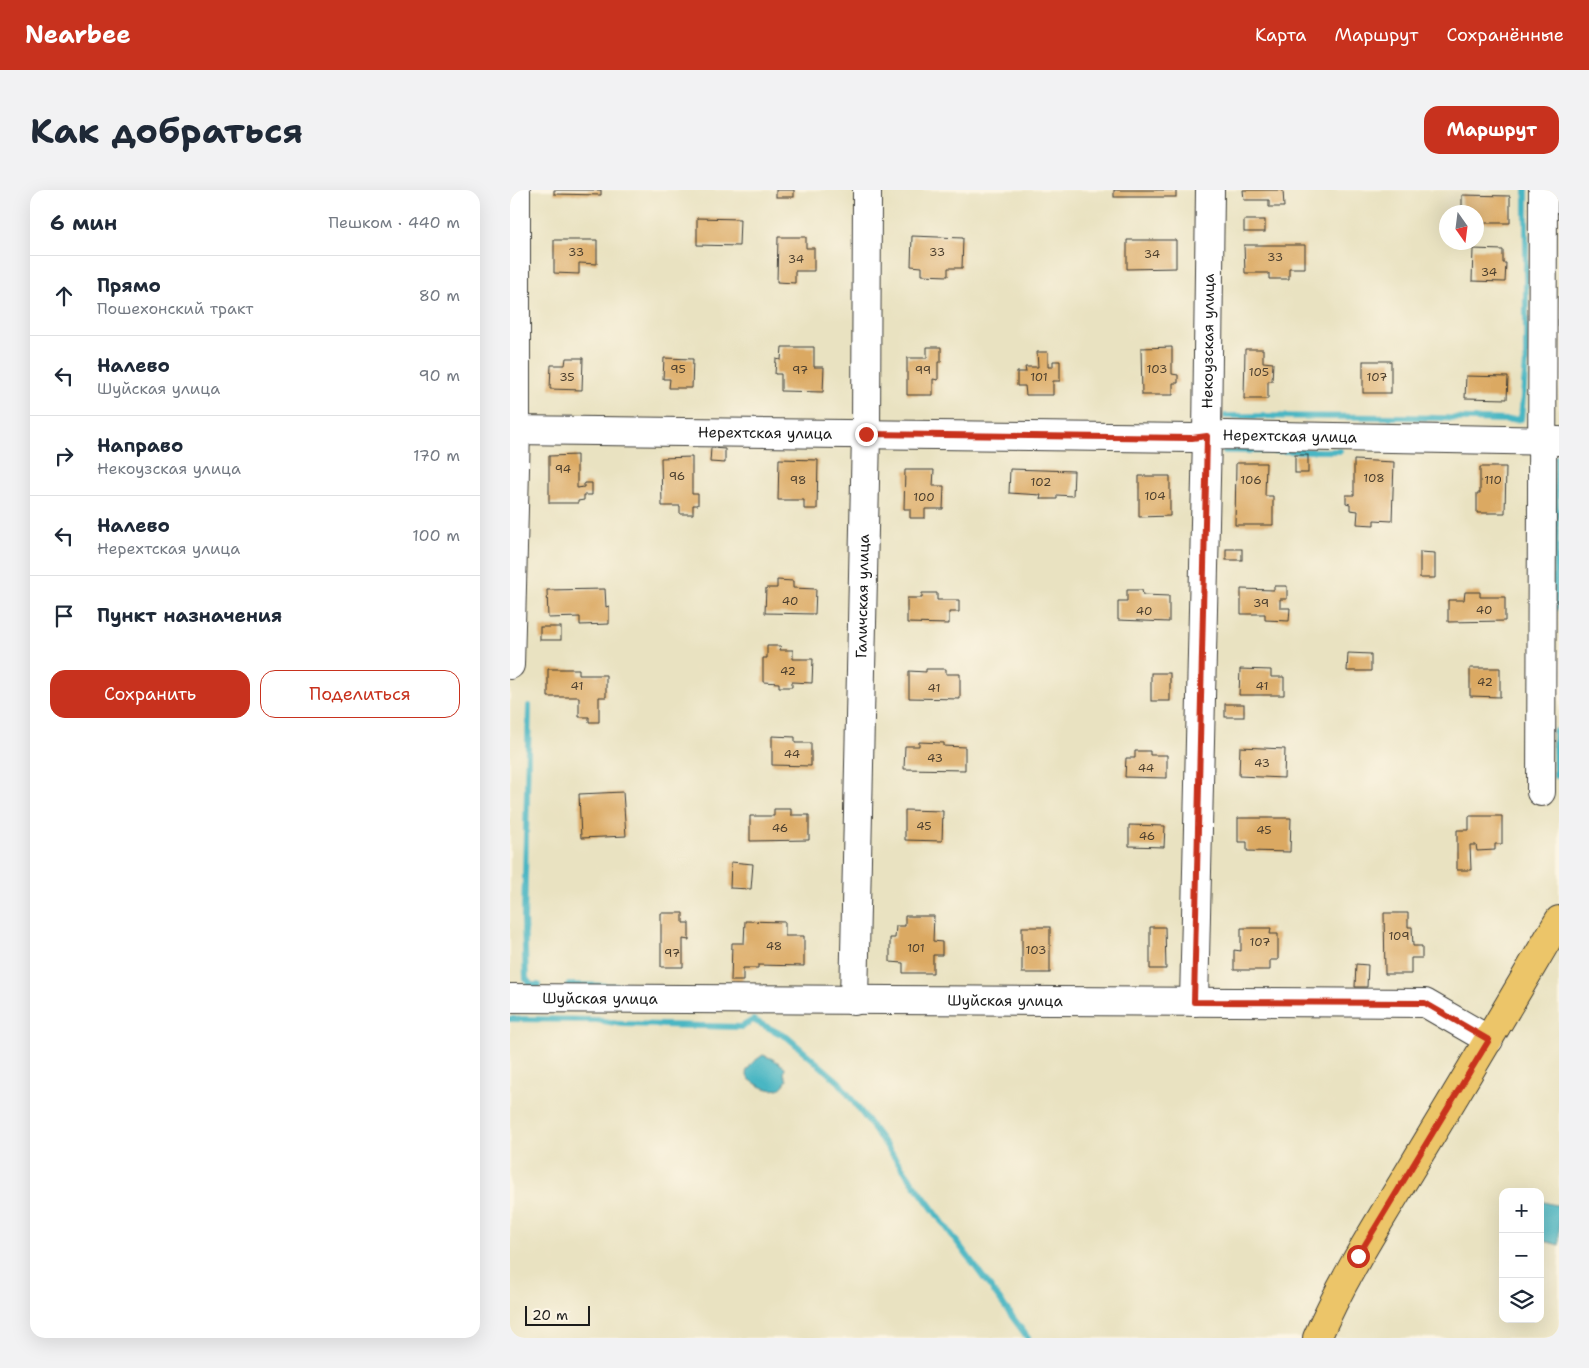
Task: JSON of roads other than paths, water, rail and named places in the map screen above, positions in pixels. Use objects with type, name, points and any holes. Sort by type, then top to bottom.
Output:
[{"type":"main road","points":[[1317,1338],[1358,1256],[1559,921]]},
{"type":"street","points":[[510,666],[516,190]]},
{"type":"street","name":"Галичская улица","points":[[854,1001],[866,434],[867,190]]},
{"type":"street","name":"Некоузская улица","points":[[1194,1002],[1207,436],[1210,190]]},
{"type":"street","points":[[1541,792],[1550,441],[1543,190]]},
{"type":"street","name":"Нерехтская улица","points":[[513,430],[1192,438],[1246,436],[1550,441]]},
{"type":"street","name":"Шуйская улица","points":[[510,998],[1425,1003],[1489,1040]]},
{"type":"water","points":[[763,1055],[785,1067],[784,1074],[787,1080],[783,1085],[774,1090],[758,1085],[748,1078],[746,1072],[753,1062]]},
{"type":"water","points":[[1544,1202],[1559,1206],[1559,1245],[1544,1241]]},
{"type":"waterway","points":[[1226,416],[1521,419],[1526,363],[1526,190]]},
{"type":"waterway","points":[[1225,451],[1340,451]]},
{"type":"waterway","points":[[1555,608],[1556,458],[1559,456]]},
{"type":"waterway","points":[[529,706],[524,920],[526,979],[531,985],[538,985]]},
{"type":"waterway","points":[[1555,731],[1556,776]]},
{"type":"waterway","points":[[568,985],[616,986]]},
{"type":"waterway","points":[[510,1019],[597,1020],[622,1024],[741,1027],[753,1020],[787,1037],[839,1082],[1028,1338]]}]
